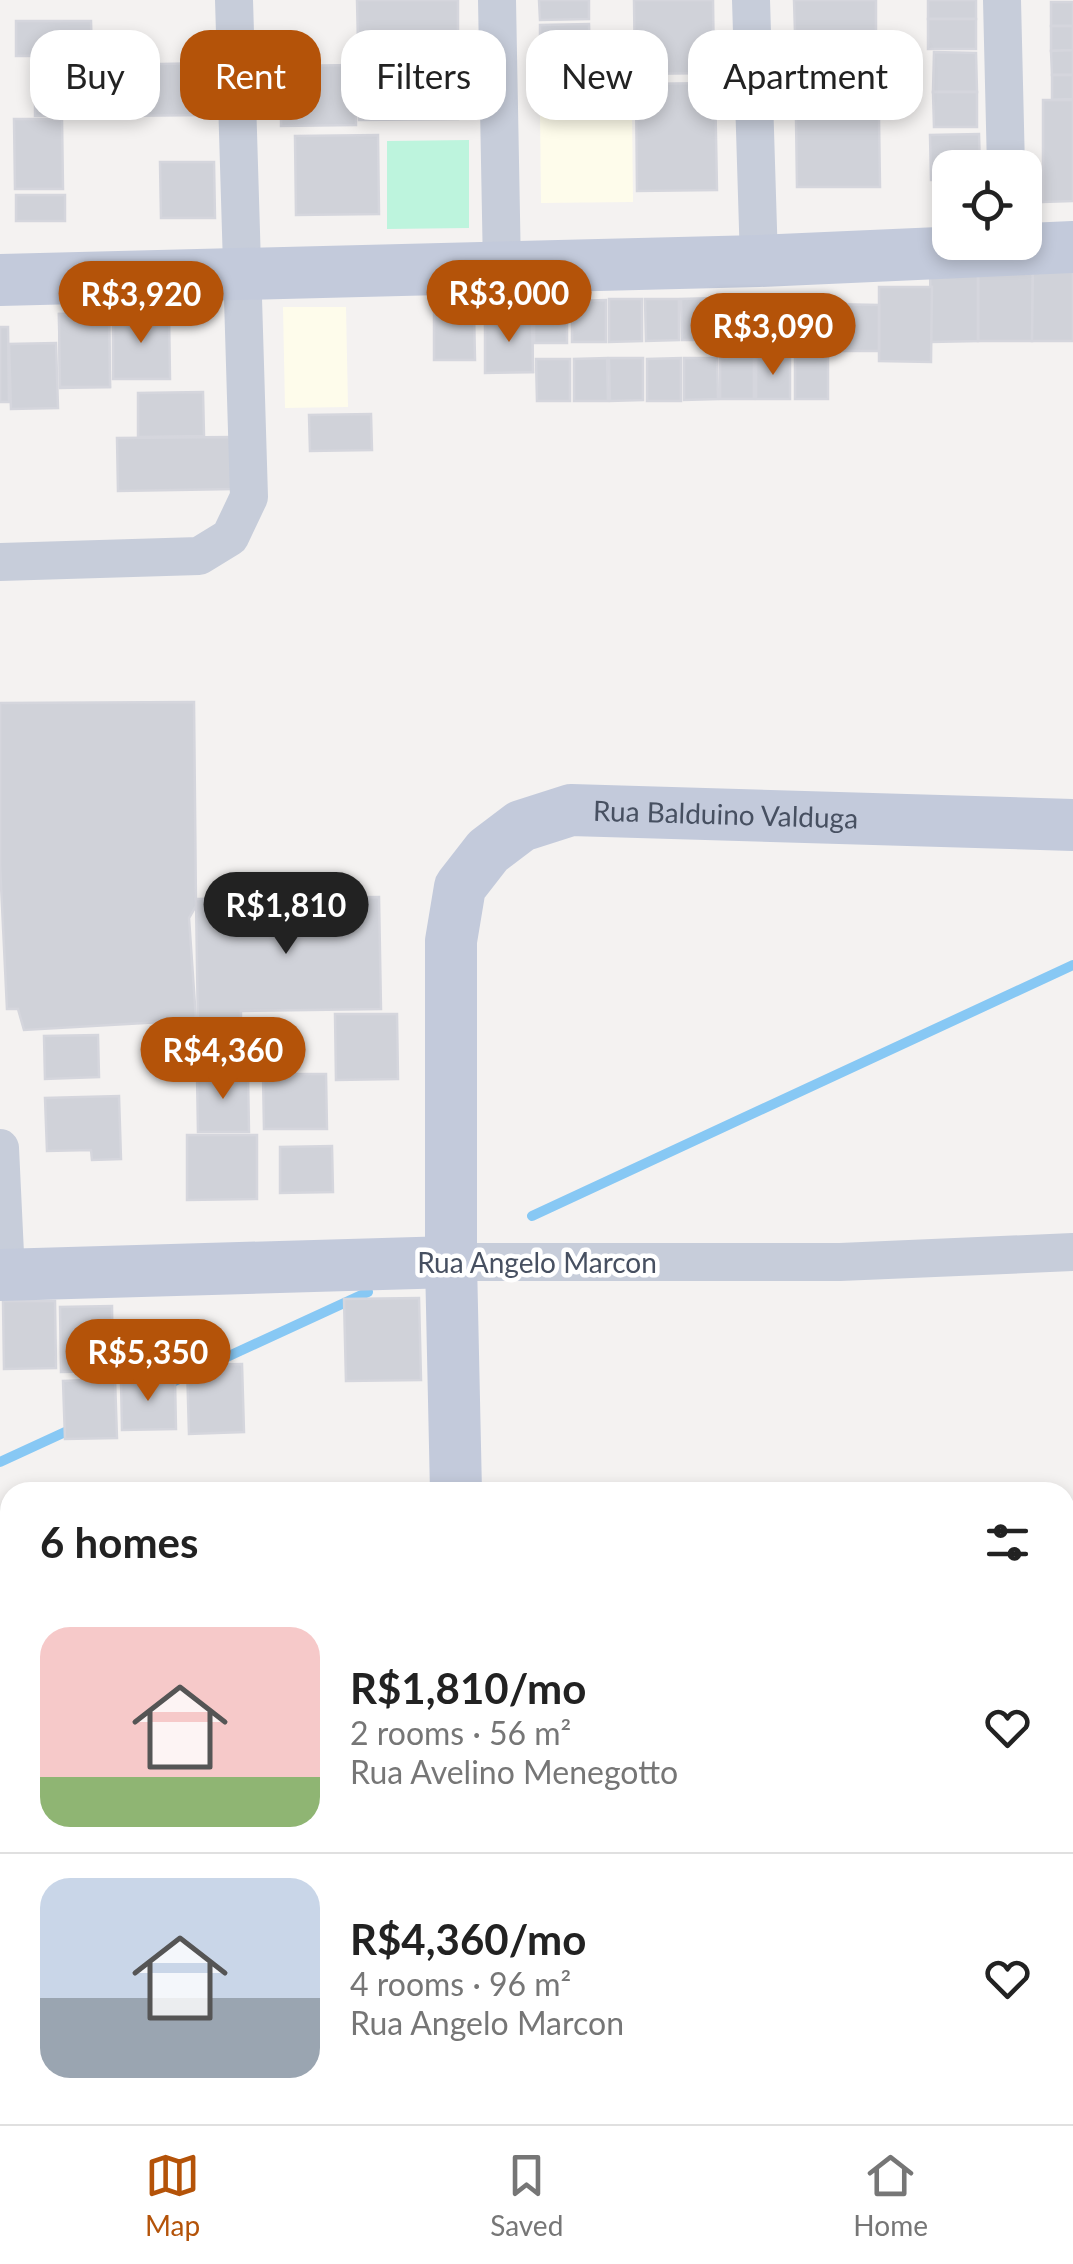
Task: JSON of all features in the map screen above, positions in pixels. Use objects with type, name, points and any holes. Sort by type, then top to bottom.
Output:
[{"type":"street","points":[[0,562],[199,556],[230,537],[249,497],[234,0]]},
{"type":"street","points":[[497,0],[502,269]]},
{"type":"street","points":[[751,0],[759,261]]},
{"type":"street","points":[[1002,0],[1006,150]]},
{"type":"street","points":[[1042,247],[1073,247]]},
{"type":"street","points":[[0,280],[759,261],[932,251]]},
{"type":"street","name":"Rua Balduino Valduga","points":[[456,1482],[451,941],[460,887],[488,851],[521,826],[571,810],[1073,825]]},
{"type":"street","points":[[0,1148],[3,1275]]},
{"type":"street","name":"Rua Angelo Marcon","points":[[3,1275],[451,1262],[840,1262],[1073,1252]]},
{"type":"shaded area","points":[[540,120],[632,120],[633,202],[541,203]]},
{"type":"shaded area","points":[[283,307],[346,307],[348,407],[285,408]]},
{"type":"green space","points":[[469,140],[469,228],[387,229],[387,141]]},
{"type":"building","points":[[357,0],[458,0],[458,30],[358,30]]},
{"type":"building","points":[[539,0],[589,0],[589,19],[540,20]]},
{"type":"building","points":[[634,0],[713,0],[713,30],[688,30],[688,73],[668,74],[668,30],[634,30]]},
{"type":"building","points":[[794,0],[876,0],[876,30],[795,30]]},
{"type":"building","points":[[928,0],[976,0],[976,19],[928,19]]},
{"type":"building","points":[[1051,2],[1073,2],[1073,26],[1051,26]]},
{"type":"building","points":[[928,19],[976,19],[976,49],[928,49]]},
{"type":"building","points":[[16,21],[91,21],[91,30],[30,30],[30,56],[16,56]]},
{"type":"building","points":[[589,24],[589,30],[540,30],[540,25]]},
{"type":"building","points":[[1051,26],[1073,26],[1073,50],[1051,51]]},
{"type":"building","points":[[1073,50],[1073,75],[1052,75],[1051,51]]},
{"type":"building","points":[[934,52],[976,53],[977,92],[933,92]]},
{"type":"building","points":[[160,64],[180,64],[180,115],[160,116]]},
{"type":"building","points":[[321,65],[341,65],[341,120],[356,120],[356,125],[281,126],[281,120],[321,120]]},
{"type":"building","points":[[1052,75],[1073,75],[1073,99],[1052,100]]},
{"type":"building","points":[[688,83],[688,120],[716,120],[717,190],[637,191],[636,120],[668,120],[668,84]]},
{"type":"building","points":[[933,92],[977,92],[977,127],[934,127]]},
{"type":"building","points":[[1043,100],[1073,100],[1073,201],[1043,202]]},
{"type":"building","points":[[14,119],[62,120],[63,189],[15,189]]},
{"type":"building","points":[[796,120],[879,120],[880,187],[797,187]]},
{"type":"building","points":[[979,134],[979,150],[932,150],[931,180],[930,135]]},
{"type":"building","points":[[378,135],[379,214],[296,215],[295,136]]},
{"type":"building","points":[[160,162],[214,162],[215,218],[161,218]]},
{"type":"building","points":[[16,195],[65,195],[65,221],[16,221]]},
{"type":"building","points":[[1033,262],[1032,341],[978,341],[978,263]]},
{"type":"building","points":[[1033,262],[1073,263],[1073,341],[1032,341]]},
{"type":"building","points":[[930,263],[978,263],[978,341],[931,342]]},
{"type":"building","points":[[879,287],[932,287],[931,362],[879,361]]},
{"type":"building","points":[[827,297],[827,339],[794,339],[793,298]]},
{"type":"building","points":[[715,298],[716,340],[682,340],[681,299]]},
{"type":"building","points":[[718,298],[752,298],[752,340],[719,340]]},
{"type":"building","points":[[754,298],[788,298],[788,339],[755,340]]},
{"type":"building","points":[[609,299],[642,299],[642,341],[609,342]]},
{"type":"building","points":[[645,299],[679,299],[679,340],[646,341]]},
{"type":"building","points":[[606,300],[606,342],[572,342],[572,301]]},
{"type":"building","points":[[567,301],[567,343],[534,343],[534,302]]},
{"type":"building","points":[[827,304],[879,305],[879,351],[827,351]]},
{"type":"building","points":[[113,312],[169,312],[170,379],[113,379]]},
{"type":"building","points":[[434,312],[474,312],[475,360],[434,360]]},
{"type":"building","points":[[59,314],[109,314],[110,387],[60,388]]},
{"type":"building","points":[[59,314],[109,314],[110,387],[60,387]]},
{"type":"building","points":[[485,317],[532,318],[533,372],[486,372]]},
{"type":"building","points":[[485,318],[532,318],[533,372],[485,373]]},
{"type":"building","points":[[0,327],[8,327],[9,402],[0,402]]},
{"type":"building","points":[[56,343],[58,408],[11,409],[9,344]]},
{"type":"building","points":[[754,357],[754,399],[720,399],[720,358]]},
{"type":"building","points":[[756,357],[790,357],[790,399],[756,399]]},
{"type":"building","points":[[795,357],[828,357],[828,399],[795,399]]},
{"type":"building","points":[[607,358],[608,401],[574,401],[574,359]]},
{"type":"building","points":[[609,358],[643,358],[643,400],[610,401]]},
{"type":"building","points":[[681,358],[681,401],[647,401],[647,359]]},
{"type":"building","points":[[684,358],[717,358],[718,399],[684,400]]},
{"type":"building","points":[[536,359],[570,359],[570,401],[537,401]]},
{"type":"building","points":[[203,392],[204,436],[138,437],[138,393]]},
{"type":"building","points":[[371,414],[372,450],[310,451],[309,415]]},
{"type":"building","points":[[233,437],[234,489],[118,491],[117,438]]},
{"type":"building","points":[[194,702],[196,906],[189,918],[196,1020],[24,1030],[18,1009],[7,1009],[0,864],[0,703]]},
{"type":"building","points":[[379,897],[381,1009],[241,1011],[241,1029],[198,1030],[196,899]]},
{"type":"building","points":[[335,1014],[397,1014],[398,1079],[336,1080]]},
{"type":"building","points":[[98,1035],[99,1077],[45,1079],[44,1036]]},
{"type":"building","points":[[197,1073],[248,1073],[249,1132],[198,1132]]},
{"type":"building","points":[[263,1074],[326,1074],[327,1129],[264,1129]]},
{"type":"building","points":[[119,1096],[121,1159],[92,1160],[91,1150],[47,1151],[45,1098]]},
{"type":"building","points":[[187,1135],[257,1135],[257,1199],[187,1200]]},
{"type":"building","points":[[332,1146],[333,1192],[280,1193],[280,1147]]},
{"type":"building","points":[[419,1298],[421,1380],[346,1381],[344,1299]]},
{"type":"building","points":[[3,1301],[55,1301],[56,1368],[4,1369]]},
{"type":"building","points":[[112,1306],[113,1371],[61,1372],[60,1307]]},
{"type":"building","points":[[153,1325],[154,1376],[119,1377],[117,1327]]},
{"type":"building","points":[[242,1364],[244,1432],[189,1434],[187,1365]]},
{"type":"building","points":[[115,1379],[117,1438],[65,1439],[63,1381]]},
{"type":"building","points":[[175,1379],[176,1429],[122,1430],[121,1380]]},
{"type":"waterway","points":[[532,1216],[1073,965]]},
{"type":"waterway","points":[[164,1386],[368,1292]]},
{"type":"waterway","points":[[0,1462],[76,1427]]}]
